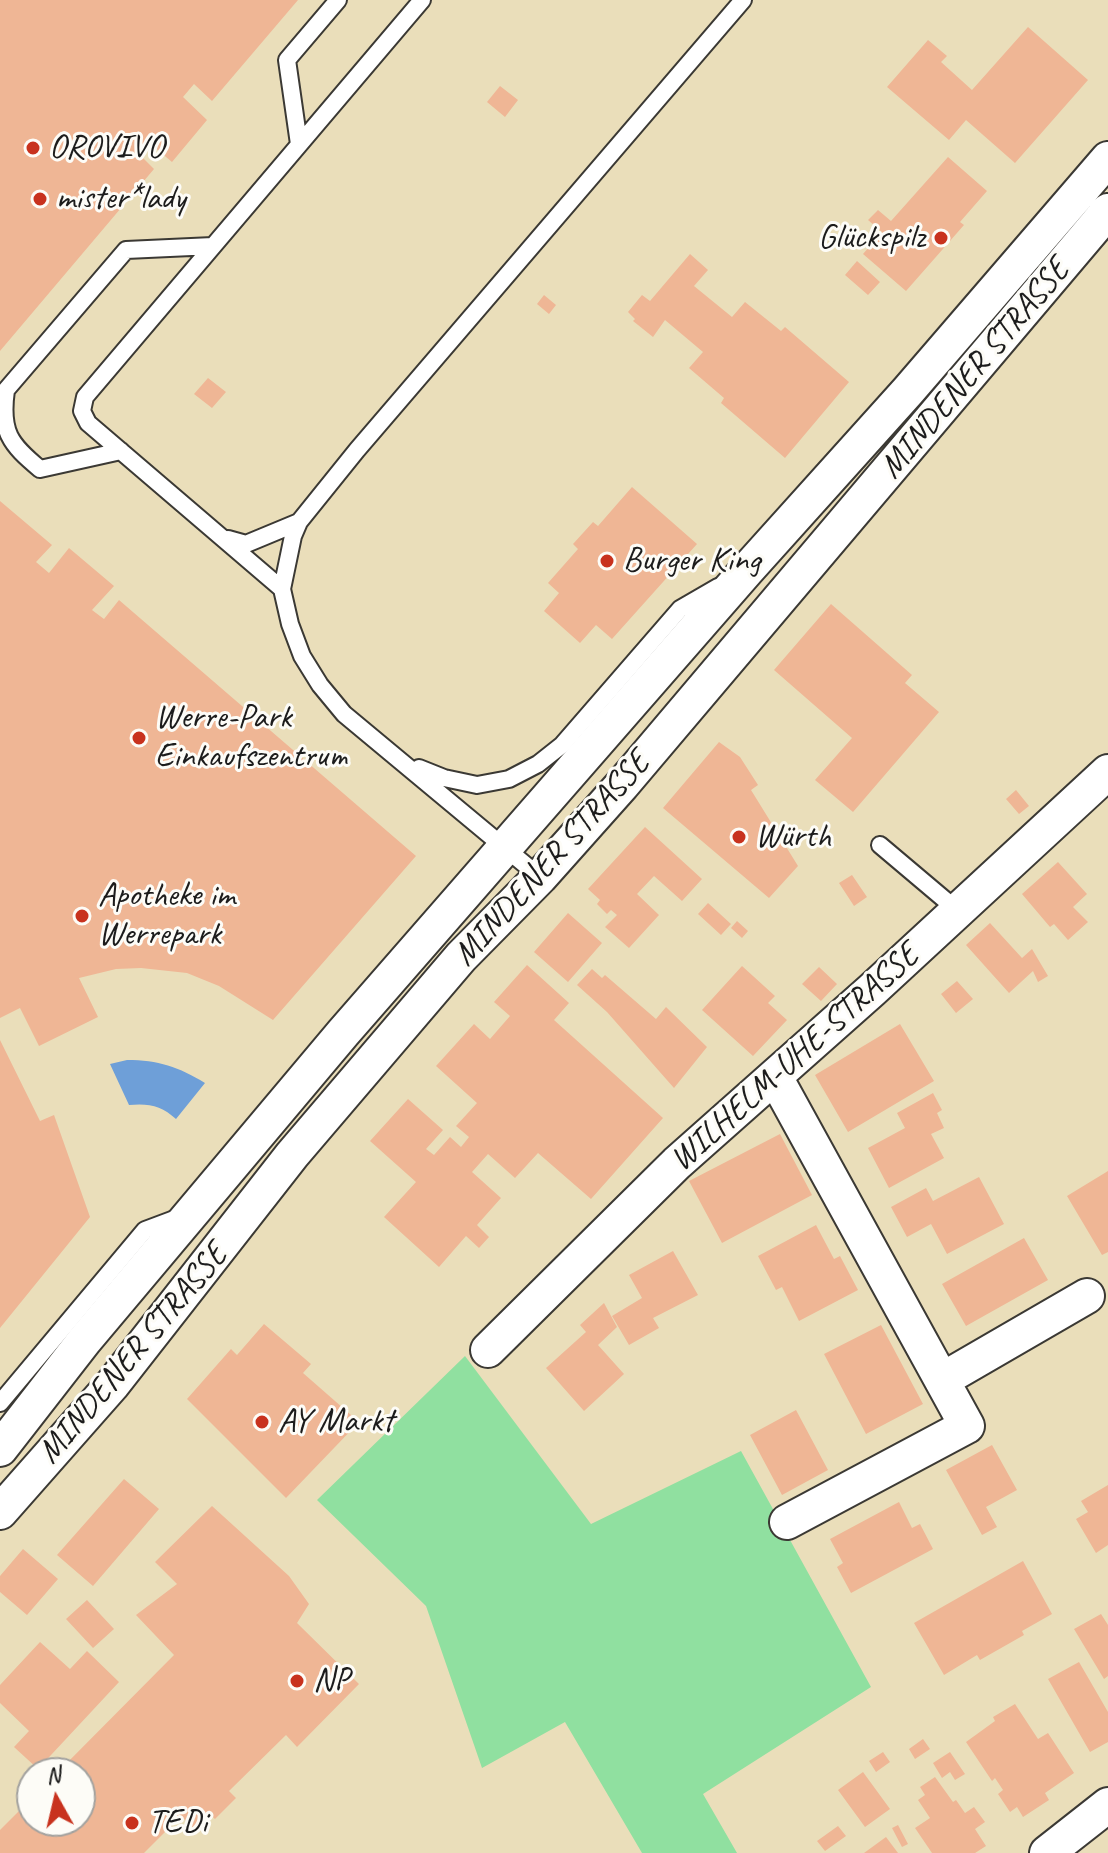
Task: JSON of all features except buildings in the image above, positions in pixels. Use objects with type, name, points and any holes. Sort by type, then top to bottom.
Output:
[{"type":"street","name":"MINDENER STRASSE","points":[[0,1449],[84,1341],[334,1045],[747,570],[899,402],[1108,159]]},
{"type":"street","name":"MINDENER STRASSE","points":[[0,1512],[112,1385],[312,1132],[461,957],[540,877],[622,785],[1108,211]]},
{"type":"street","name":"WILHELM-UHE-STRASSE","points":[[488,1350],[677,1163],[1108,772]]},
{"type":"street","points":[[775,1077],[967,1426],[787,1522]]},
{"type":"street","points":[[942,1380],[1087,1296]]},
{"type":"street","points":[[1047,1853],[1108,1805]]},
{"type":"lane","points":[[299,144],[287,60],[338,0]]},
{"type":"lane","points":[[282,589],[88,423],[82,411],[85,397],[422,0]]},
{"type":"lane","points":[[540,877],[344,714],[320,685],[302,656],[282,589],[293,536],[299,522],[357,450],[743,0]]},
{"type":"lane","points":[[121,451],[40,469],[12,445],[2,429],[0,407],[6,390],[126,250],[213,246]]},
{"type":"lane","points":[[223,538],[246,544],[299,522]]},
{"type":"lane","points":[[400,760],[444,778],[477,785],[509,779],[538,764],[562,745],[680,609],[747,570]]},
{"type":"lane","points":[[880,845],[957,910]]},
{"type":"lane","points":[[0,1403],[145,1230],[194,1212]]},
{"type":"green space","points":[[465,1356],[591,1524],[741,1451],[871,1687],[703,1794],[737,1853],[642,1853],[565,1722],[482,1768],[426,1606],[317,1500]]},
{"type":"water","points":[[127,1060],[168,1066],[205,1083],[176,1119],[155,1106],[129,1105],[110,1064]]},
{"type":"place","name":"OROVIVO","points":[[33,148]]},
{"type":"place","name":"mister*lady","points":[[40,199]]},
{"type":"place","name":"Glückspilz","points":[[941,238]]},
{"type":"place","name":"Burger King","points":[[607,561]]},
{"type":"place","name":"Werre-Park Einkaufszentrum","points":[[139,738]]},
{"type":"place","name":"Würth","points":[[739,837]]},
{"type":"place","name":"Apotheke im Werrepark","points":[[82,916]]},
{"type":"place","name":"AY Markt","points":[[262,1422]]},
{"type":"place","name":"NP","points":[[297,1681]]},
{"type":"place","name":"TEDi","points":[[132,1823]]}]
